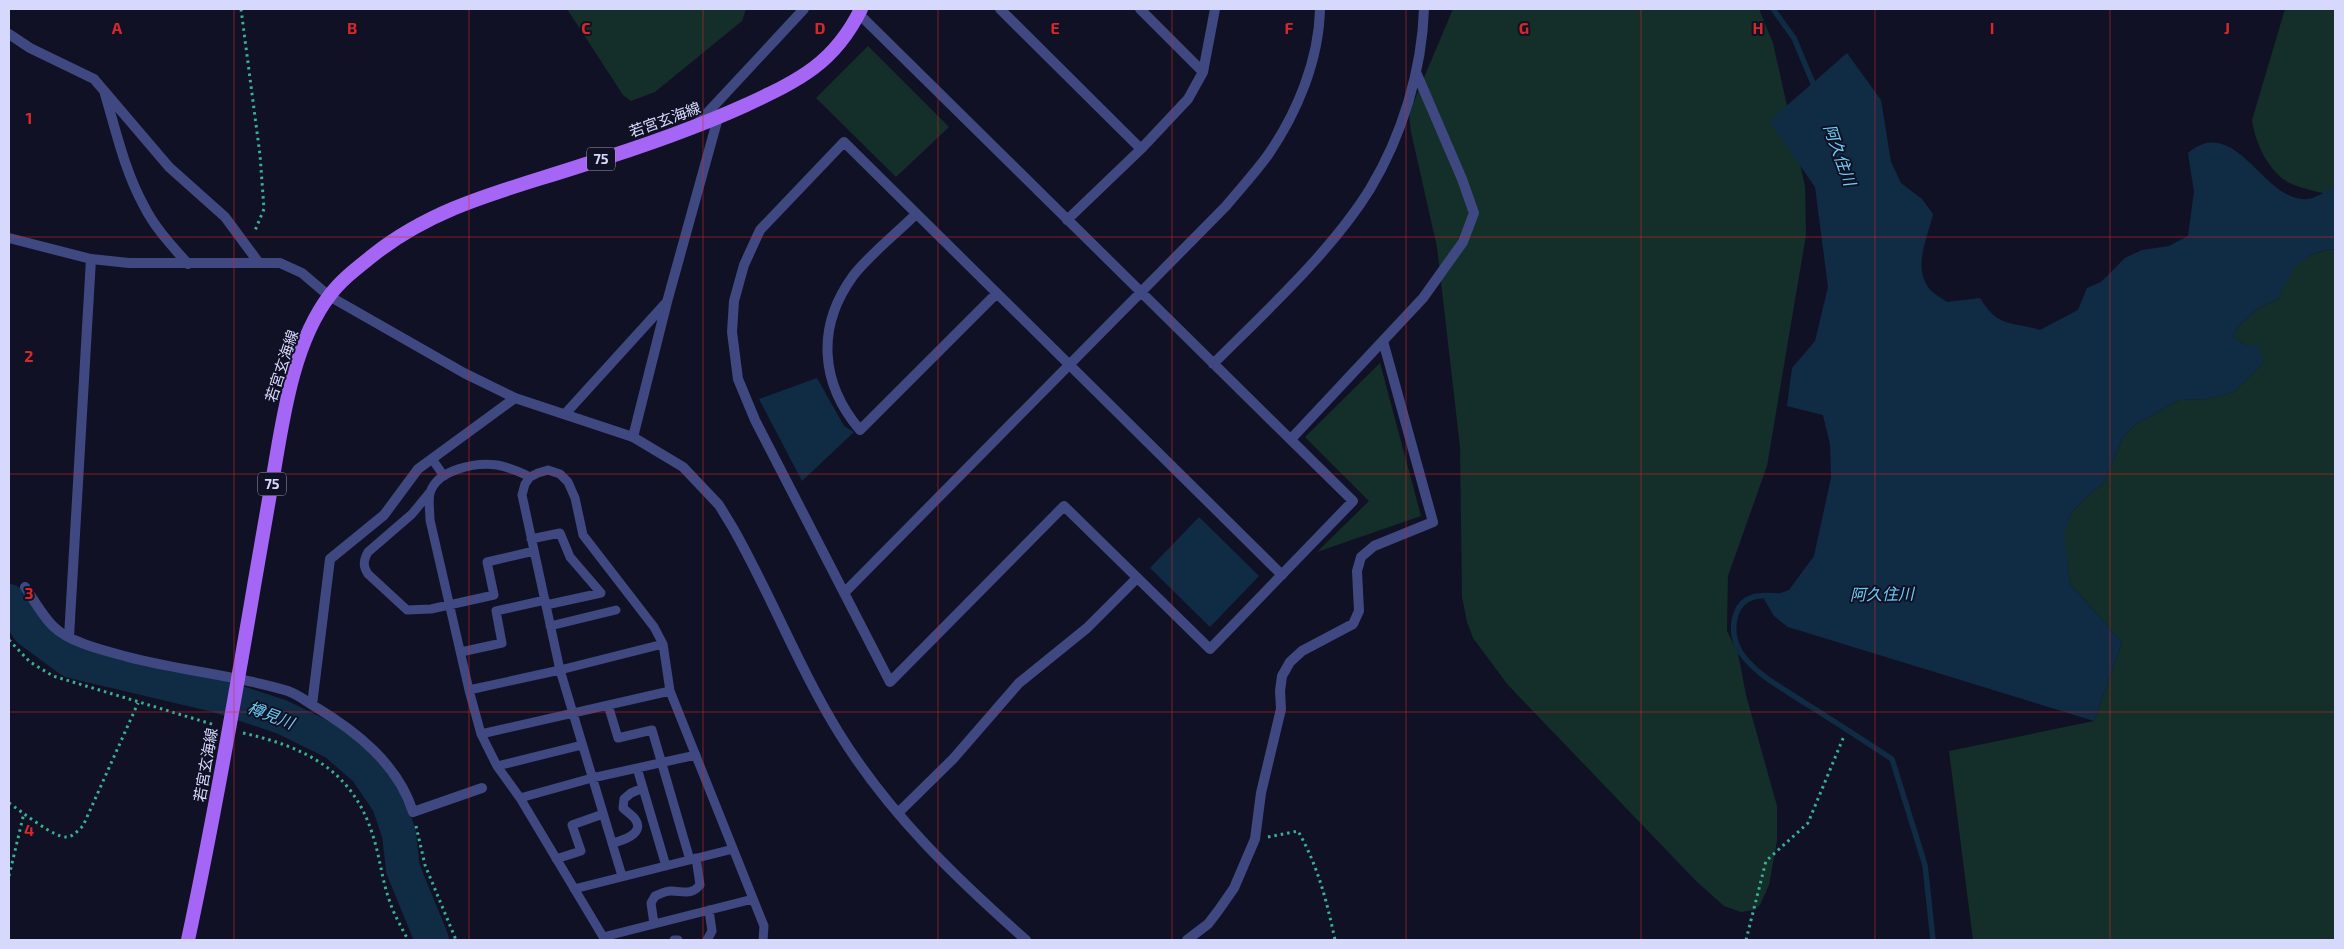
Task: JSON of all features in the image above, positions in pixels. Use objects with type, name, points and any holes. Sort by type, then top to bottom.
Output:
[{"type":"main road","name":"若宮玄海線","points":[[188,940],[230,723],[285,406],[302,347],[329,296],[354,270],[378,251],[413,227],[445,211],[477,198],[585,165],[693,128],[718,118],[805,75],[825,60],[842,42],[860,11]]},
{"type":"street","points":[[693,128],[804,9]]},
{"type":"street","points":[[1000,9],[1141,149]]},
{"type":"street","points":[[1140,9],[1204,72]]},
{"type":"street","points":[[1067,220],[1141,149],[1188,99],[1204,72],[1215,9]]},
{"type":"street","points":[[844,593],[1226,206],[1267,156],[1297,105],[1320,28],[1320,9]]},
{"type":"street","points":[[1213,364],[1281,297],[1330,241],[1370,189],[1394,139],[1416,72],[1424,9]]},
{"type":"street","points":[[860,11],[1067,220],[1353,501],[1282,576],[1210,649],[1064,506],[890,682],[755,420],[738,379],[732,341],[734,301],[744,265],[760,230],[844,142],[1282,576]]},
{"type":"street","points":[[9,34],[30,48],[94,79],[169,167],[225,217],[259,263]]},
{"type":"street","points":[[1291,439],[1423,298],[1463,242],[1474,213],[1462,179],[1416,72]]},
{"type":"street","points":[[104,91],[122,152],[143,206],[162,234],[188,264]]},
{"type":"street","points":[[633,437],[666,302],[718,118]]},
{"type":"street","points":[[916,214],[854,275],[831,317],[827,359],[832,383],[846,413],[860,430],[997,293]]},
{"type":"street","points":[[9,238],[91,259],[128,263],[280,264],[302,273],[329,296],[464,373],[515,398],[633,437],[682,467],[719,505],[748,554],[830,717],[864,771],[898,814],[963,885],[1026,940]]},
{"type":"street","points":[[69,636],[91,259]]},
{"type":"street","points":[[566,414],[666,302]]},
{"type":"street","points":[[1187,940],[1208,924],[1229,895],[1255,839],[1261,793],[1281,710],[1280,691],[1282,676],[1290,662],[1302,651],[1353,624],[1359,611],[1357,571],[1360,557],[1374,546],[1432,522],[1383,341]]},
{"type":"street","points":[[312,705],[330,559],[384,515],[418,469],[515,398]]},
{"type":"street","points":[[898,814],[953,759],[1019,683],[1087,628],[1138,578]]},
{"type":"street","points":[[25,587],[54,627],[69,636],[106,651],[237,682],[290,692],[372,746],[408,796],[414,812],[482,788]]},
{"type":"lane","points":[[432,459],[444,476]]},
{"type":"lane","points":[[530,477],[497,465],[462,468],[444,476],[412,514],[368,552],[364,560],[364,568],[407,610],[450,605],[494,595],[487,562],[534,551]]},
{"type":"lane","points":[[622,876],[560,670],[522,495],[524,484],[530,477],[548,470],[560,474],[568,482],[575,498],[583,535],[645,613],[663,644],[670,690],[764,926],[764,939]]},
{"type":"lane","points":[[430,492],[430,520],[469,690],[482,734],[497,766],[520,798],[604,939],[654,924],[753,899]]},
{"type":"lane","points":[[461,652],[502,643],[496,611],[602,593],[570,557],[560,533],[531,539]]},
{"type":"lane","points":[[550,626],[616,610]]},
{"type":"lane","points":[[469,690],[560,670],[663,644]]},
{"type":"lane","points":[[482,734],[670,690]]},
{"type":"lane","points":[[608,705],[618,738],[652,730],[700,885],[696,890],[686,894],[672,891],[655,896],[652,903],[654,924]]},
{"type":"lane","points":[[497,766],[582,746]]},
{"type":"lane","points":[[520,798],[592,778],[696,755]]},
{"type":"lane","points":[[637,768],[666,866]]},
{"type":"lane","points":[[612,843],[630,838],[636,832],[637,825],[635,819],[623,808],[624,799],[630,793],[643,788]]},
{"type":"lane","points":[[556,859],[581,851],[572,825],[603,814]]},
{"type":"lane","points":[[574,889],[733,849]]},
{"type":"lane","points":[[707,940],[712,931],[710,910]]},
{"type":"path","points":[[241,9],[260,155],[264,209],[248,248]]},
{"type":"path","points":[[9,640],[30,662],[53,676],[138,703],[230,723],[297,748],[336,775],[360,804],[373,835],[390,903],[408,940]]},
{"type":"path","points":[[9,803],[55,834],[65,838],[71,836],[82,826],[138,703]]},
{"type":"path","points":[[1746,940],[1766,861],[1808,823],[1844,736]]},
{"type":"path","points":[[414,812],[424,864],[456,940]]},
{"type":"path","points":[[9,876],[24,813]]},
{"type":"path","points":[[1255,839],[1298,831],[1312,855],[1327,903],[1334,940]]},
{"type":"green space","points":[[567,9],[746,9],[742,21],[655,92],[631,101],[623,95]]},
{"type":"green space","points":[[1453,9],[1759,9],[1773,43],[1805,186],[1806,235],[1767,466],[1728,576],[1727,631],[1738,653],[1746,695],[1777,806],[1777,841],[1769,885],[1760,905],[1754,910],[1741,912],[1724,906],[1696,881],[1508,685],[1473,638],[1467,622],[1462,597],[1460,447],[1437,247],[1411,132],[1409,113]]},
{"type":"green space","points":[[2285,9],[2335,9],[2335,195],[2296,186],[2279,176],[2263,154],[2256,137],[2252,120]]},
{"type":"green space","points":[[868,46],[949,127],[896,177],[816,98]]},
{"type":"green space","points":[[2329,249],[2335,250],[2335,940],[1973,940],[1949,751],[2094,721],[2122,642],[2070,584],[2063,532],[2072,512],[2086,497],[2103,484],[2123,437],[2136,424],[2179,400],[2206,399],[2234,392],[2263,363],[2247,346],[2233,336],[2239,325],[2260,307],[2278,299],[2292,269],[2310,255]]},
{"type":"green space","points":[[1380,363],[1421,516],[1317,552],[1369,501],[1305,437]]},
{"type":"water","points":[[1847,53],[1881,100],[1891,162],[1901,183],[1922,199],[1933,214],[1925,241],[1922,260],[1922,270],[1928,287],[1947,302],[1980,298],[1987,308],[1999,319],[2013,324],[2040,330],[2078,310],[2087,288],[2101,282],[2125,258],[2142,250],[2169,246],[2188,236],[2194,192],[2188,153],[2205,143],[2221,144],[2235,151],[2250,162],[2277,188],[2292,197],[2308,199],[2318,196],[2335,186],[2335,250],[2329,249],[2310,255],[2293,269],[2278,299],[2260,307],[2239,325],[2233,336],[2247,346],[2258,344],[2263,363],[2234,392],[2206,399],[2179,400],[2136,424],[2123,437],[2103,484],[2086,497],[2072,512],[2064,532],[2070,584],[2122,642],[2094,721],[1788,627],[1774,616],[1764,599],[1789,590],[1814,556],[1831,478],[1830,444],[1823,415],[1787,406],[1792,368],[1815,341],[1828,287],[1815,187],[1769,121]]},
{"type":"water","points":[[817,378],[844,426],[854,432],[802,481],[759,399]]},
{"type":"water","points":[[1199,517],[1259,576],[1210,627],[1150,568]]},
{"type":"waterway","name":"阿久住川","points":[[1773,9],[1794,38],[1815,88]]},
{"type":"waterway","name":"阿久住川","points":[[1781,596],[1767,595],[1754,597],[1743,602],[1734,619],[1734,636],[1738,647],[1750,664],[1765,677],[1892,759],[1925,865],[1933,940]]},
{"type":"waterway","name":"樽見川","points":[[9,601],[29,630],[71,661],[219,696],[282,717],[335,743],[366,770],[389,804],[399,834],[403,869],[432,940]]}]
